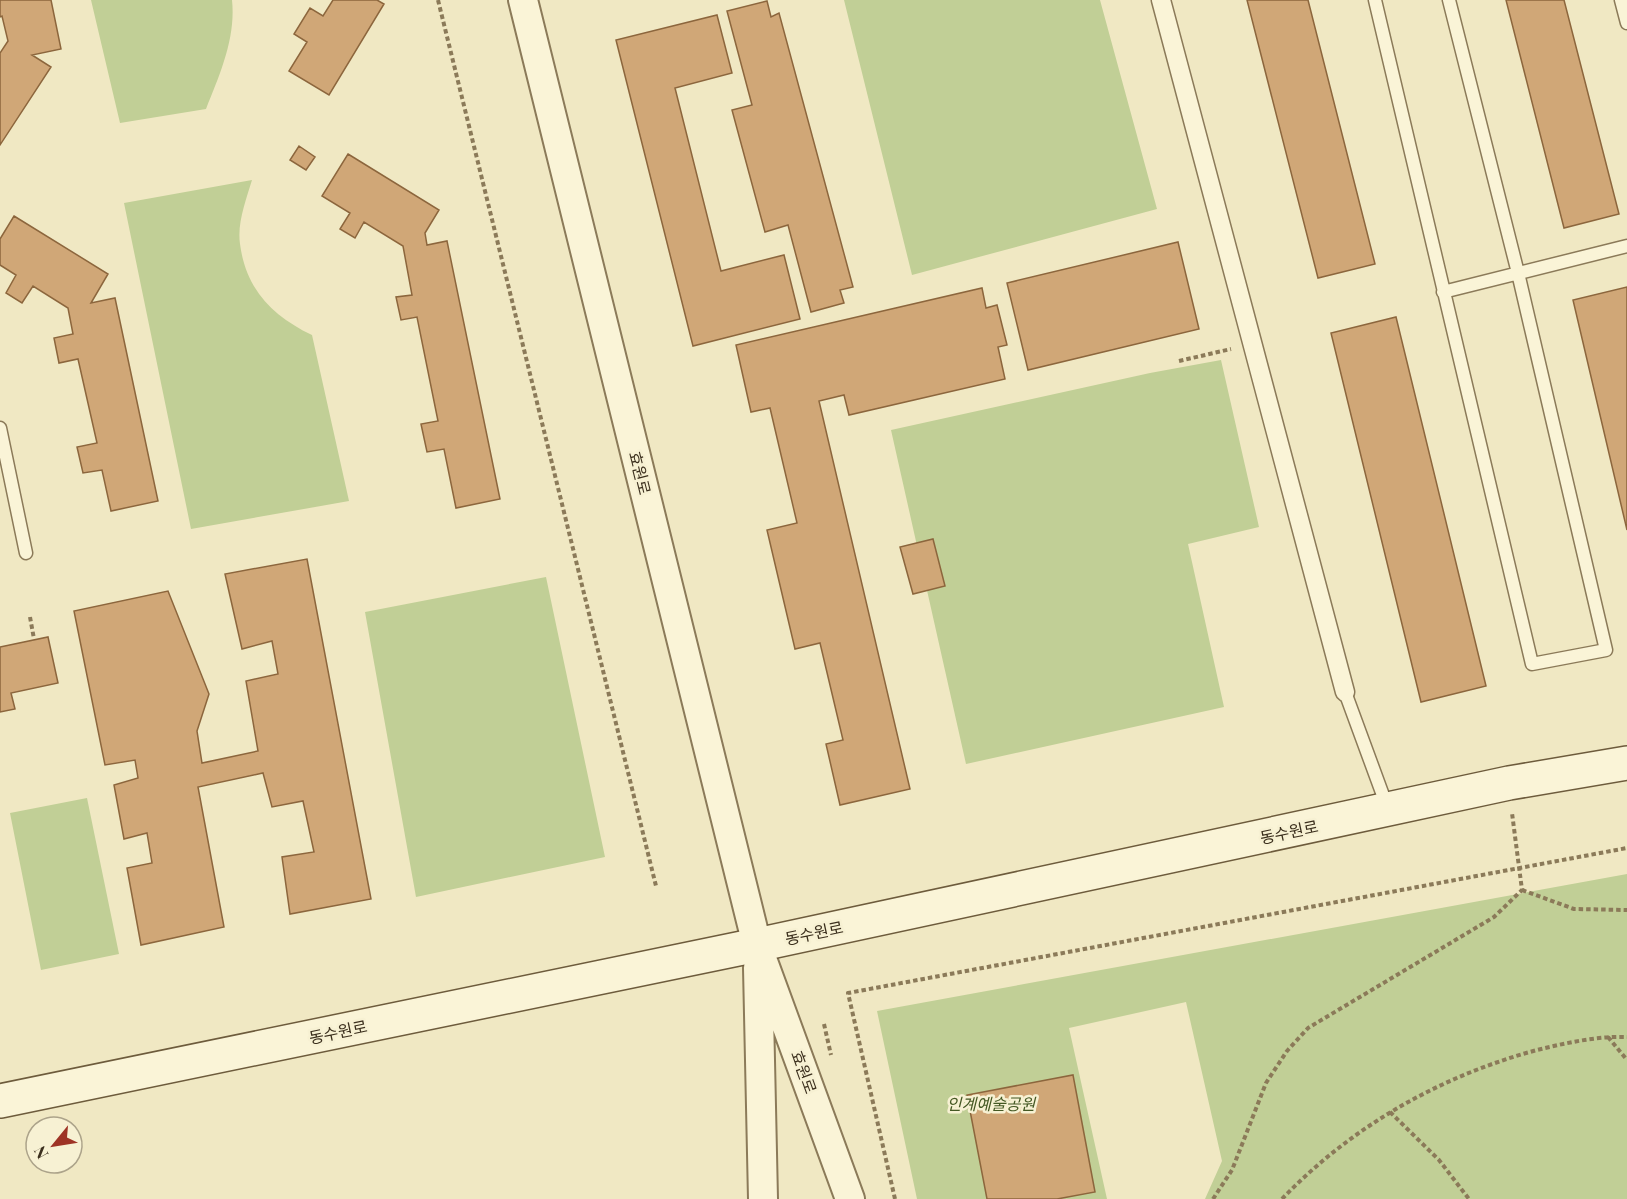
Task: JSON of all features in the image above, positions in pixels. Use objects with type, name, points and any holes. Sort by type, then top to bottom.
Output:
[{"type":"main road","name":"동수원로","points":[[0,1101],[757,945],[1509,783],[1627,763]]},
{"type":"street","name":"효원로","points":[[523,0],[757,945],[849,1199]]},
{"type":"street","points":[[1161,0],[1345,692]]},
{"type":"street","name":"효원로","points":[[757,945],[763,1199]]},
{"type":"lane","points":[[1375,0],[1532,664],[1606,650],[1518,273],[1449,0]]},
{"type":"lane","points":[[1621,0],[1627,23]]},
{"type":"lane","points":[[1443,292],[1627,246]]},
{"type":"lane","points":[[0,428],[26,553]]},
{"type":"lane","points":[[1345,692],[1389,810]]},
{"type":"path","points":[[438,0],[656,886]]},
{"type":"path","points":[[1179,361],[1253,344]]},
{"type":"path","points":[[30,617],[34,639]]},
{"type":"path","points":[[1509,783],[1522,890]]},
{"type":"path","points":[[895,1199],[848,993],[1627,848]]},
{"type":"path","points":[[1522,890],[1574,909],[1627,910]]},
{"type":"path","points":[[1213,1199],[1232,1170],[1266,1083],[1287,1051],[1308,1028],[1494,917],[1522,890]]},
{"type":"path","points":[[1608,1036],[1627,1060]]},
{"type":"path","points":[[1282,1199],[1347,1142],[1390,1112],[1455,1077],[1503,1059],[1560,1044],[1608,1036],[1627,1037]]},
{"type":"path","points":[[1390,1112],[1439,1160],[1469,1199]]},
{"type":"green space","points":[[91,0],[232,0],[232,28],[229,42],[206,109],[120,123]]},
{"type":"green space","points":[[844,0],[1100,0],[1157,209],[912,275]]},
{"type":"green space","points":[[252,180],[239,236],[243,260],[248,275],[264,300],[285,319],[312,335],[349,501],[191,529],[124,203]]},
{"type":"green space","points":[[1221,360],[1259,527],[1188,544],[1224,707],[966,764],[891,430],[1150,373]]},
{"type":"green space","points":[[546,577],[605,857],[416,897],[365,612]]},
{"type":"green space","points":[[87,798],[119,954],[41,970],[10,813]]},
{"type":"green space","name":"인계예술공원","points":[[1627,874],[1627,1199],[1205,1199],[1222,1161],[1186,1002],[1069,1028],[1107,1199],[917,1199],[877,1011]]},
{"type":"building","points":[[0,0],[51,0],[61,49],[32,55],[51,67],[0,145],[0,53],[8,41],[2,16],[0,17]]},
{"type":"building","points":[[333,0],[377,0],[384,4],[329,95],[289,71],[307,42],[294,34],[310,8],[323,16]]},
{"type":"building","points":[[1247,0],[1308,0],[1375,264],[1318,278]]},
{"type":"building","points":[[1506,0],[1564,0],[1619,214],[1564,228]]},
{"type":"building","points":[[767,1],[771,17],[779,13],[853,287],[840,290],[844,303],[811,312],[788,225],[765,232],[732,110],[752,105],[727,11]]},
{"type":"building","points":[[717,15],[732,73],[675,88],[721,271],[784,255],[800,319],[693,346],[616,40]]},
{"type":"building","points":[[299,146],[315,157],[306,170],[290,160]]},
{"type":"building","points":[[348,154],[439,210],[425,233],[427,245],[447,241],[500,499],[456,508],[444,449],[427,452],[421,424],[438,421],[417,317],[401,320],[396,297],[412,295],[403,246],[364,222],[355,238],[340,229],[350,213],[322,196]]},
{"type":"building","points":[[14,216],[108,274],[91,303],[115,298],[158,501],[111,511],[102,470],[83,473],[77,447],[97,443],[78,359],[59,363],[54,338],[73,334],[68,308],[33,286],[22,303],[6,293],[16,275],[0,265],[0,239]]},
{"type":"building","points":[[1178,242],[1199,329],[1028,370],[1007,283]]},
{"type":"building","points":[[1627,287],[1627,530],[1573,300]]},
{"type":"building","points":[[982,288],[986,308],[997,305],[1007,345],[998,347],[1005,379],[849,415],[844,395],[819,401],[910,789],[840,805],[826,744],[843,740],[820,643],[795,649],[767,530],[797,523],[770,408],[751,412],[736,345]]},
{"type":"building","points":[[1396,317],[1486,686],[1421,702],[1331,333]]},
{"type":"building","points":[[933,539],[945,586],[913,594],[900,547]]},
{"type":"building","points":[[307,559],[371,899],[290,914],[282,857],[314,852],[303,801],[272,807],[263,773],[198,787],[224,927],[141,945],[127,868],[152,863],[147,833],[124,839],[114,785],[138,778],[135,760],[105,765],[74,611],[168,591],[209,694],[197,731],[202,763],[258,751],[246,681],[278,674],[272,641],[242,649],[225,574]]},
{"type":"building","points":[[48,637],[58,683],[11,693],[15,709],[0,712],[0,647]]},
{"type":"building","points":[[1073,1075],[1095,1192],[1057,1199],[987,1199],[967,1095]]}]
